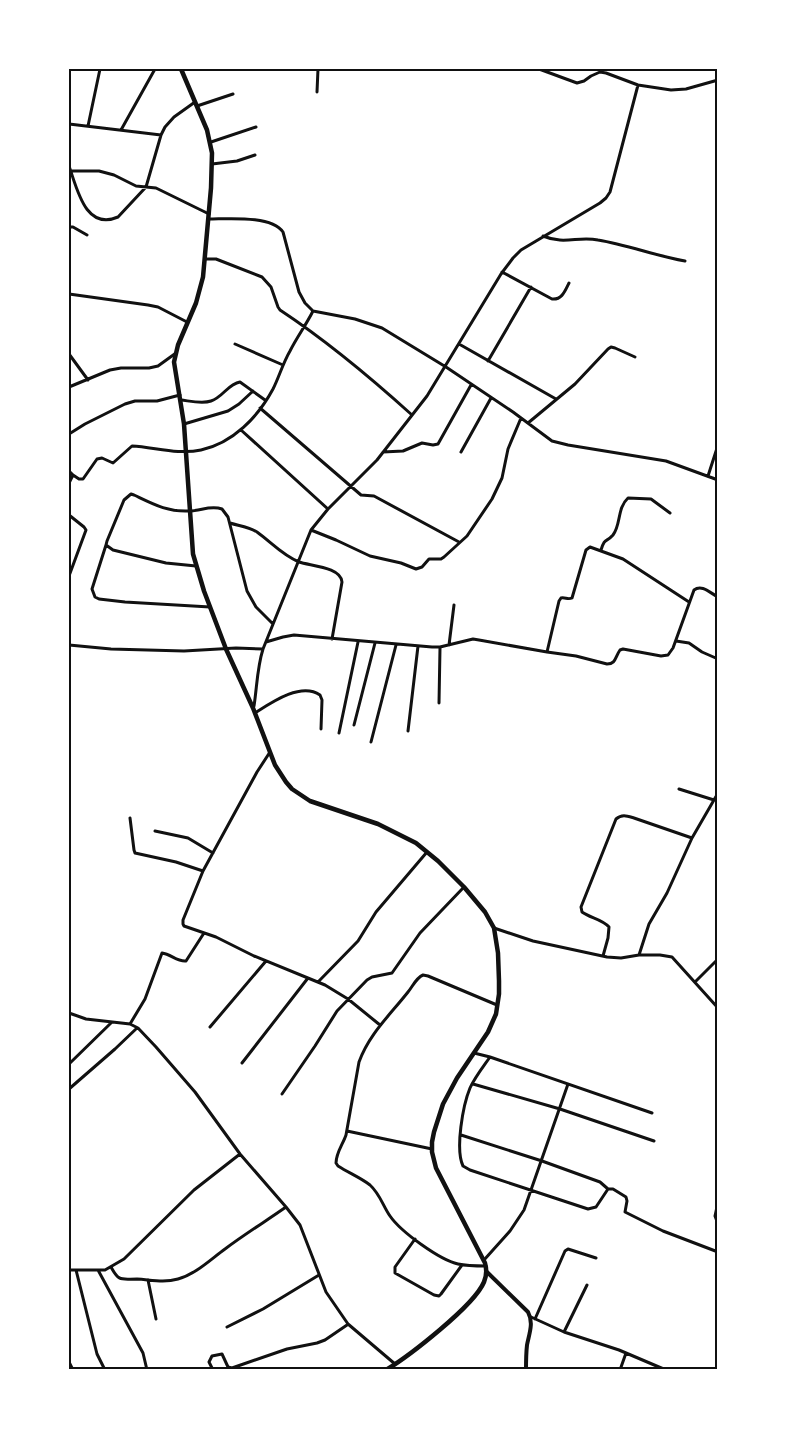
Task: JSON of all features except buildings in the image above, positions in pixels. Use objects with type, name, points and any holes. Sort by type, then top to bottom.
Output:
[{"type":"highway","points":[[181,69],[211,142],[212,164],[206,259],[196,303],[176,354],[175,370],[184,424],[193,554],[210,608],[270,752],[280,774],[292,789],[310,801],[378,824],[404,836],[438,861],[464,887],[485,912],[494,928],[499,967],[498,1005],[493,1023],[443,1104],[434,1132],[432,1149],[436,1168],[485,1266],[485,1280],[475,1296],[442,1328],[386,1370]]},
{"type":"street","points":[[88,126],[100,69]]},
{"type":"street","points":[[121,130],[155,69]]},
{"type":"street","points":[[317,92],[318,69]]},
{"type":"street","points":[[538,69],[576,82],[584,81],[600,72],[638,85],[678,90],[718,80]]},
{"type":"street","points":[[254,710],[259,664],[263,650],[311,530],[383,452],[427,396],[502,272],[513,258],[521,250],[606,198],[610,192],[638,85]]},
{"type":"street","points":[[233,94],[196,104],[174,117],[161,135],[146,187],[118,217],[104,219],[86,210],[70,168],[99,171],[114,175],[136,186],[146,187],[162,190],[209,217],[252,220],[276,225],[283,232],[300,292],[305,303],[313,311],[368,322],[382,328],[446,367],[552,441],[568,446],[666,461],[718,480]]},
{"type":"street","points":[[69,124],[161,135]]},
{"type":"street","points":[[211,142],[256,127]]},
{"type":"street","points":[[212,164],[237,161],[255,154]]},
{"type":"street","points":[[69,227],[87,235]]},
{"type":"street","points":[[543,236],[561,241],[596,240],[685,261]]},
{"type":"street","points":[[206,259],[216,259],[262,277],[271,287],[280,310],[305,326],[371,377],[412,415]]},
{"type":"street","points":[[502,272],[552,299],[561,297],[570,283]]},
{"type":"street","points":[[488,361],[531,287]]},
{"type":"street","points":[[69,294],[158,307],[187,322]]},
{"type":"street","points":[[69,471],[83,479],[98,459],[102,458],[113,463],[132,446],[185,452],[201,450],[225,441],[241,430],[260,408],[274,387],[291,348],[313,311]]},
{"type":"street","points":[[235,344],[283,365]]},
{"type":"street","points":[[459,344],[556,399]]},
{"type":"street","points":[[528,423],[575,384],[611,347],[635,357]]},
{"type":"street","points":[[69,354],[88,380]]},
{"type":"street","points":[[69,387],[115,369],[158,366],[176,354]]},
{"type":"street","points":[[69,434],[125,404],[180,398],[209,402],[236,382],[243,383],[265,400]]},
{"type":"street","points":[[383,452],[403,451],[423,443],[438,444],[471,385]]},
{"type":"street","points":[[184,424],[228,411],[254,391]]},
{"type":"street","points":[[461,452],[491,398]]},
{"type":"street","points":[[260,408],[363,496],[374,496],[459,542]]},
{"type":"street","points":[[311,530],[370,556],[416,569],[429,560],[441,559],[471,531],[492,499],[499,485],[508,449],[521,418]]},
{"type":"street","points":[[241,430],[328,509]]},
{"type":"street","points":[[708,476],[718,445]]},
{"type":"street","points":[[69,483],[73,475]]},
{"type":"street","points":[[210,608],[125,602],[94,597],[92,589],[106,545],[124,500],[131,494],[159,507],[190,511],[209,507],[222,509],[230,523],[247,591],[256,607],[273,624]]},
{"type":"street","points":[[601,550],[605,541],[613,535],[622,506],[628,498],[651,499],[670,513]]},
{"type":"street","points":[[69,576],[86,530],[70,517]]},
{"type":"street","points":[[230,523],[255,531],[276,549],[298,561],[339,573],[342,582],[332,639]]},
{"type":"street","points":[[106,545],[113,550],[154,560],[196,566]]},
{"type":"street","points":[[547,652],[559,601],[561,598],[572,598],[586,550],[592,547],[631,564],[689,602]]},
{"type":"street","points":[[266,642],[294,635],[440,647],[473,639],[610,664],[623,649],[661,656],[668,655],[676,641],[694,590],[702,587],[718,597]]},
{"type":"street","points":[[450,645],[454,605]]},
{"type":"street","points":[[676,641],[693,644],[702,652],[718,659]]},
{"type":"street","points":[[339,733],[358,642]]},
{"type":"street","points":[[354,725],[375,643]]},
{"type":"street","points":[[69,645],[111,649],[184,651],[236,648],[263,650]]},
{"type":"street","points":[[371,742],[396,645]]},
{"type":"street","points":[[408,731],[418,646]]},
{"type":"street","points":[[439,703],[440,647]]},
{"type":"street","points":[[254,710],[287,694],[316,693],[322,700],[321,729]]},
{"type":"street","points":[[270,752],[203,872],[183,924],[187,928],[216,937],[254,957],[318,982],[348,999],[380,1024]]},
{"type":"street","points":[[679,789],[714,800]]},
{"type":"street","points":[[639,955],[649,924],[667,893],[692,838],[718,793]]},
{"type":"street","points":[[603,956],[609,927],[582,912],[581,907],[616,819],[625,815],[692,838]]},
{"type":"street","points":[[130,818],[135,853],[177,862],[203,872]]},
{"type":"street","points":[[155,831],[188,838],[213,853]]},
{"type":"street","points":[[318,982],[358,941],[380,907],[427,852]]},
{"type":"street","points":[[282,1094],[332,1018],[348,999],[372,977],[392,973],[420,933],[464,887]]},
{"type":"street","points":[[494,928],[533,941],[603,956],[621,958],[660,955],[672,957],[718,1008]]},
{"type":"street","points":[[130,1024],[145,999],[162,953],[179,961],[186,961],[204,933]]},
{"type":"street","points":[[694,982],[718,959]]},
{"type":"street","points":[[210,1027],[266,961]]},
{"type":"street","points":[[498,1005],[423,975],[419,976],[410,990],[380,1024],[362,1054],[347,1131],[336,1163],[338,1167],[369,1184],[378,1194],[390,1216],[415,1239],[447,1260],[462,1265],[485,1266],[533,1318],[666,1370]]},
{"type":"street","points":[[242,1063],[308,978]]},
{"type":"street","points":[[69,1013],[86,1019],[130,1024],[138,1028],[189,1084],[240,1154],[300,1224],[326,1292],[348,1324],[395,1364]]},
{"type":"street","points":[[69,1064],[112,1022]]},
{"type":"street","points":[[69,1089],[138,1028]]},
{"type":"street","points":[[474,1053],[652,1113]]},
{"type":"street","points":[[490,1057],[473,1084],[466,1101],[460,1135],[460,1155],[463,1166],[588,1209],[596,1207],[608,1189]]},
{"type":"street","points":[[473,1084],[560,1109],[654,1141]]},
{"type":"street","points":[[485,1266],[518,1220],[532,1191],[568,1084]]},
{"type":"street","points":[[347,1131],[432,1149]]},
{"type":"street","points":[[460,1135],[600,1182],[608,1189],[613,1189],[626,1197],[626,1212],[629,1214],[663,1231],[718,1252]]},
{"type":"street","points":[[69,1270],[105,1270],[124,1259],[194,1190],[240,1154]]},
{"type":"street","points":[[718,1202],[715,1216],[718,1224]]},
{"type":"street","points":[[111,1267],[121,1279],[165,1281],[186,1276],[286,1207]]},
{"type":"street","points":[[415,1239],[395,1267],[395,1273],[434,1295],[441,1294],[462,1265]]},
{"type":"street","points":[[526,1370],[533,1318],[565,1251],[568,1249],[596,1258]]},
{"type":"street","points":[[76,1270],[97,1354],[105,1370]]},
{"type":"street","points":[[99,1270],[143,1353],[147,1370]]},
{"type":"street","points":[[227,1327],[263,1309],[319,1275]]},
{"type":"street","points":[[148,1281],[156,1319]]},
{"type":"street","points":[[564,1332],[587,1285]]},
{"type":"street","points":[[213,1370],[209,1362],[212,1356],[222,1354],[228,1367],[232,1368],[287,1349],[325,1340],[348,1324]]},
{"type":"street","points":[[620,1370],[626,1353]]},
{"type":"street","points":[[69,1362],[73,1370]]},
{"type":"street","points":[[651,1363],[655,1370]]}]
